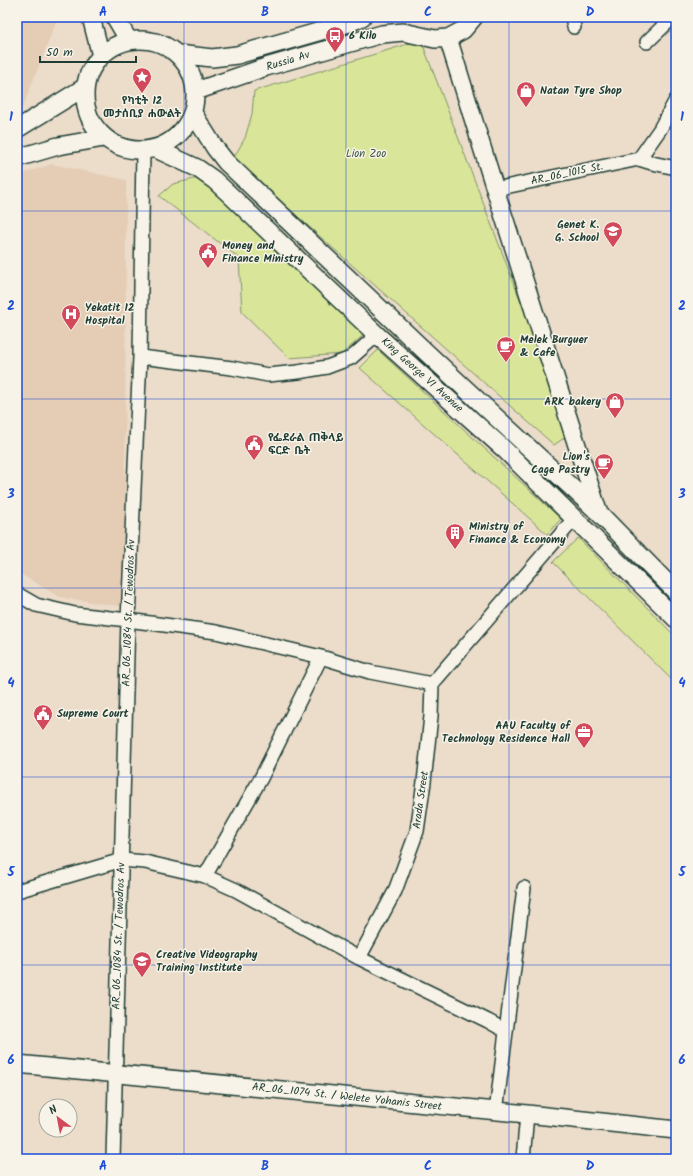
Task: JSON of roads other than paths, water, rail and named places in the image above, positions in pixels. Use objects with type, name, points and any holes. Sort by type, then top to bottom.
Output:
[{"type":"main road","points":[[91,17],[101,56]]},
{"type":"main road","points":[[115,17],[129,41]]},
{"type":"main road","points":[[474,17],[463,30],[448,38],[598,512],[594,538]]},
{"type":"main road","name":"Russia Av","points":[[178,54],[212,58],[237,55],[354,19]]},
{"type":"main road","name":"Russia Av","points":[[196,92],[266,68],[382,34],[403,32],[435,39],[448,38]]},
{"type":"main road","points":[[129,41],[155,41],[167,46],[178,54],[185,62],[191,71],[194,81],[196,92],[193,113],[185,129],[172,141],[149,150],[122,148],[104,138],[92,124],[85,106],[85,87],[90,70],[101,56],[115,46],[129,41]]},
{"type":"main road","points":[[17,129],[85,87]]},
{"type":"main road","name":"King George VI Avenue","points":[[193,113],[215,148],[226,162],[427,353],[598,512],[676,592]]},
{"type":"main road","points":[[17,158],[58,146],[104,138]]},
{"type":"main road","name":"King George VI Avenue","points":[[149,150],[197,168],[214,180],[377,335],[504,449],[676,619]]},
{"type":"main road","points":[[416,370],[427,353]]},
{"type":"main road","name":"AR_06_1074 St. / Welete Yohanis Street","points":[[17,1064],[676,1130]]},
{"type":"street","points":[[647,42],[673,17]]},
{"type":"street","points":[[639,159],[660,129],[676,100]]},
{"type":"street","name":"AR_06_1084 St. / Tewodros Av","points":[[113,1159],[128,620],[149,150]]},
{"type":"street","name":"AR_06_1015 St.","points":[[495,190],[639,159],[676,168]]},
{"type":"street","points":[[140,357],[232,368],[268,375],[328,367],[351,358],[377,335]]},
{"type":"street","points":[[17,594],[36,605],[75,614],[216,632],[321,657],[370,672],[432,684],[574,519]]},
{"type":"street","points":[[205,876],[261,778],[321,657]]},
{"type":"street","name":"Arada Street","points":[[359,958],[395,891],[417,831],[432,716],[432,684]]},
{"type":"street","points":[[17,891],[122,860],[145,862],[205,876],[236,890],[359,958],[506,1031]]},
{"type":"street","points":[[496,1112],[524,888]]},
{"type":"street","points":[[523,1159],[527,1114]]},
{"type":"place","name":"6 Kilo","points":[[335,53]]},
{"type":"place","name":"የካቲት 12 መታሰቢያ ሐውልት","points":[[142,94]]},
{"type":"place","name":"Natan Tyre Shop","points":[[526,108]]},
{"type":"place","name":"Genet K. G. School","points":[[613,248]]},
{"type":"place","name":"Money and Finance Ministry","points":[[208,269]]},
{"type":"place","name":"Yekatit 12 Hospital","points":[[71,331]]},
{"type":"place","name":"Melek Burguer & Cafe","points":[[506,363]]},
{"type":"place","name":"ARK bakery","points":[[615,419]]},
{"type":"place","name":"የፌደራል ጠቅላይ ፍርድ ቤት","points":[[254,461]]},
{"type":"place","name":"Lion's Cage Pastry","points":[[604,480]]},
{"type":"place","name":"Ministry of Finance & Economy","points":[[455,550]]},
{"type":"place","name":"Supreme Court","points":[[43,731]]},
{"type":"place","name":"AAU Faculty of Technology Residence Hall","points":[[584,749]]},
{"type":"place","name":"Creative Videography Training Institute","points":[[142,978]]},
{"type":"park label","name":"Lion Zoo","points":[[366,154]]}]
